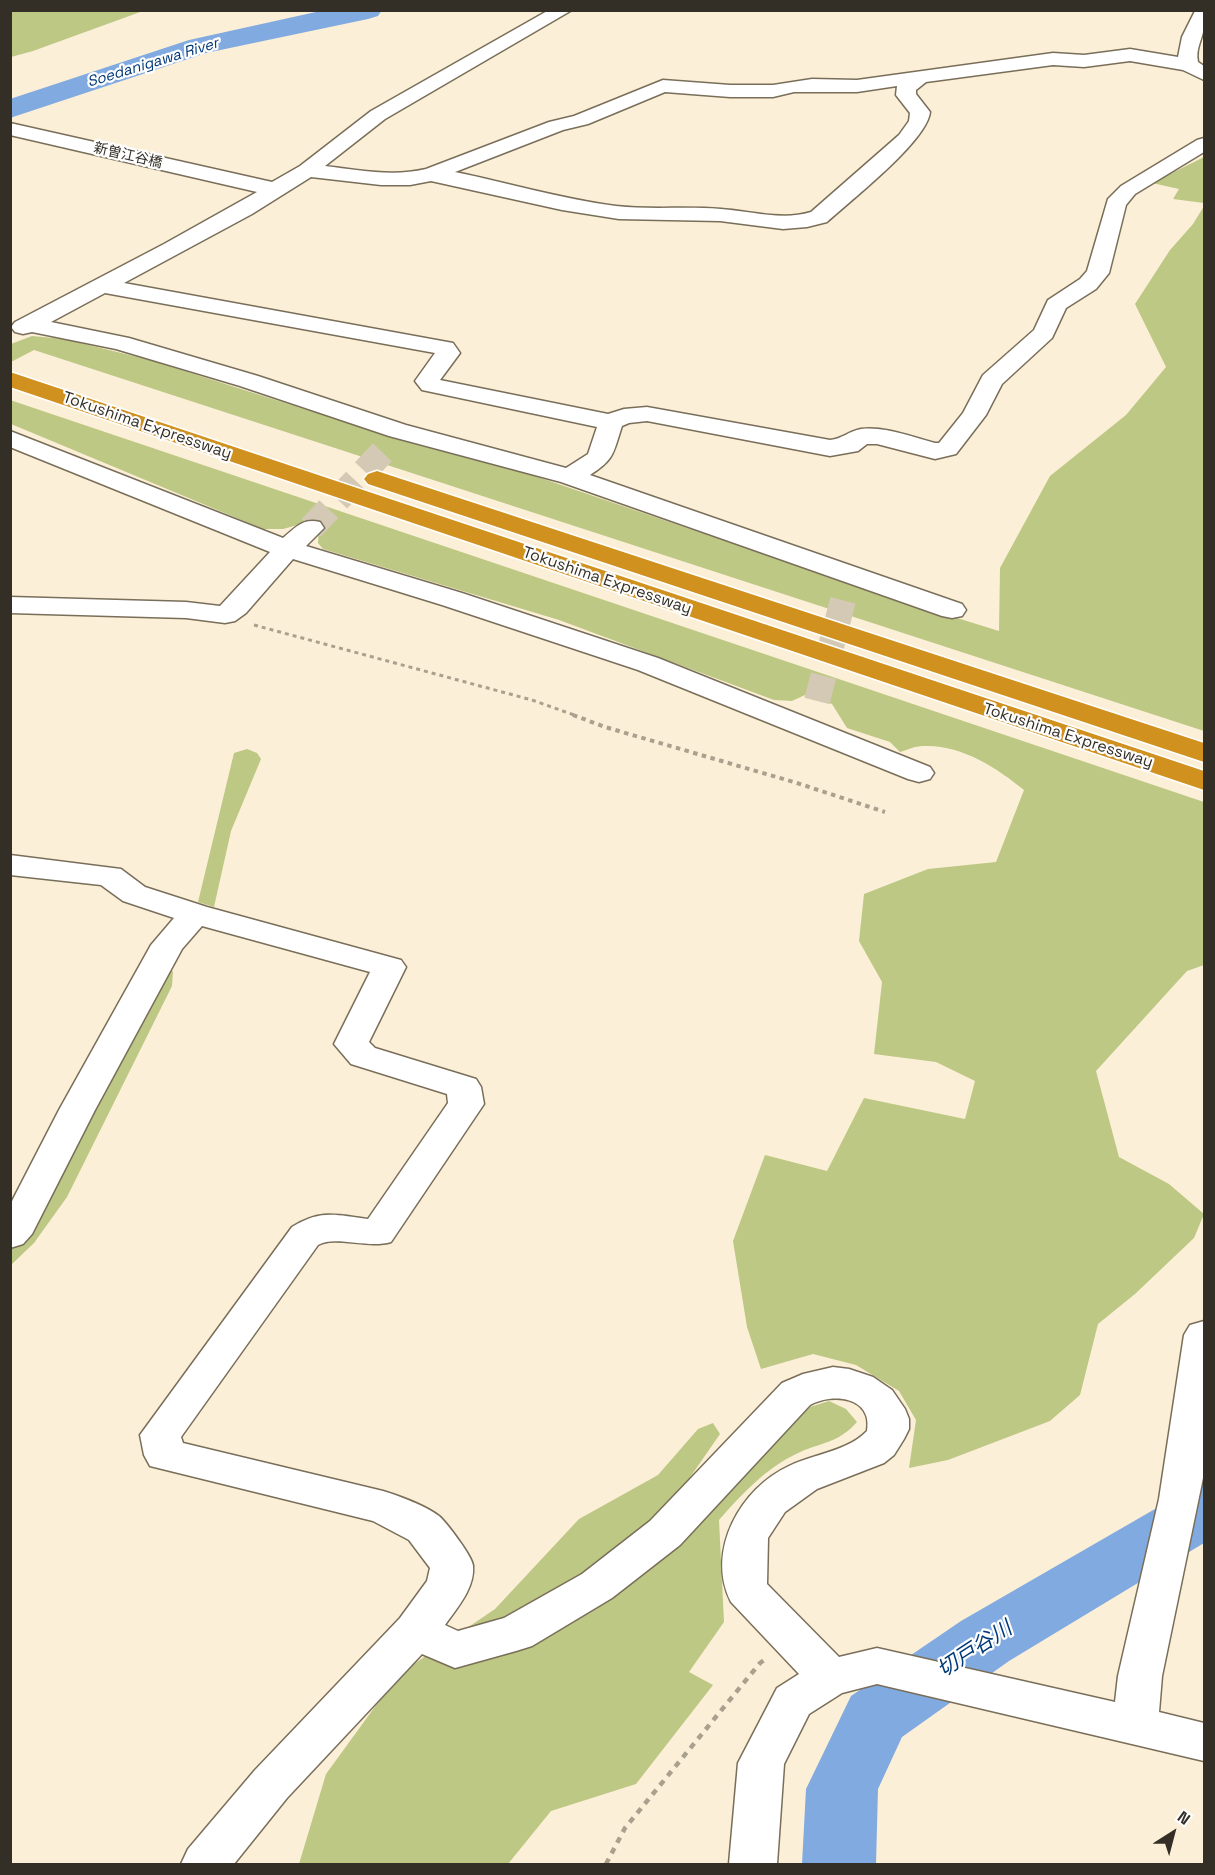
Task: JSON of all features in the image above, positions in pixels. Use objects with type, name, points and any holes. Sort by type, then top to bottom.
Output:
[{"type":"highway","name":"Tokushima Expressway","points":[[13,366],[1204,753]]},
{"type":"highway","name":"Tokushima Expressway","points":[[13,366],[1204,781]]},
{"type":"street","points":[[20,329],[103,286],[307,170],[378,116],[563,10]]},
{"type":"street","points":[[1197,69],[1186,56],[1189,43],[1204,11]]},
{"type":"street","points":[[307,170],[381,179],[410,179],[432,174],[556,126],[581,120],[663,86],[730,91],[773,91],[794,86],[857,86],[1053,59],[1084,61],[1112,56],[1131,56],[1197,69]]},
{"type":"street","points":[[432,174],[606,211],[719,215],[786,223],[807,222],[819,217],[906,139],[919,121],[920,112],[906,95],[906,88],[919,78]]},
{"type":"street","name":"新曽江谷橋","points":[[10,129],[274,189]]},
{"type":"street","points":[[103,286],[445,348],[448,353],[427,381],[431,385],[611,422],[624,416],[647,414],[830,448],[849,446],[860,436],[877,436],[935,451],[947,449],[974,415],[992,380],[1044,333],[1056,305],[1088,284],[1098,273],[1116,204],[1128,190],[1204,144]]},
{"type":"street","points":[[20,329],[142,350],[249,381],[395,437],[456,445],[570,477],[847,588],[952,610]]},
{"type":"street","points":[[570,477],[599,458],[611,422]]},
{"type":"street","points":[[10,438],[287,549],[452,599],[648,664],[919,772]]},
{"type":"street","points":[[10,605],[186,609],[225,615],[236,607],[287,549],[311,528]]},
{"type":"street","points":[[799,724],[817,701]]},
{"type":"street","points":[[10,865],[111,876],[134,894],[195,914],[389,968],[351,1044],[363,1056],[463,1087],[466,1104],[378,1233],[320,1227],[305,1236],[160,1435],[165,1455],[383,1507],[424,1528],[453,1565],[448,1586],[416,1631],[271,1784],[205,1864]]},
{"type":"street","points":[[10,1234],[19,1225],[77,1110],[168,945],[195,914]]},
{"type":"street","points":[[1135,1726],[1140,1676],[1180,1499],[1204,1335]]},
{"type":"street","points":[[416,1631],[455,1650],[516,1633],[587,1592],[665,1533],[796,1394],[808,1387],[839,1382],[862,1388],[878,1400],[885,1410],[889,1424],[886,1437],[878,1447],[865,1455],[811,1473],[780,1490],[762,1507],[746,1539],[746,1590],[774,1620],[797,1640],[830,1678]]},
{"type":"street","points":[[753,1864],[761,1763],[793,1701],[830,1678],[877,1666],[1204,1742]]},
{"type":"path","points":[[225,615],[280,633],[532,700],[605,727],[797,783],[885,812]]},
{"type":"path","points":[[606,1864],[625,1828],[760,1663],[797,1640]]},
{"type":"green space","points":[[11,10],[143,10],[143,11],[11,57]]},
{"type":"green space","points":[[1204,157],[1204,203],[1173,199],[1179,189],[1152,183]]},
{"type":"green space","points":[[1204,206],[1204,731],[34,350],[11,362],[11,344],[32,336],[64,339],[150,360],[414,444],[532,475],[883,595],[999,631],[1000,568],[1050,476],[1126,415],[1166,367],[1135,304],[1170,250],[1193,224]]},
{"type":"green space","points":[[10,400],[1204,802],[1204,965],[1187,971],[1096,1071],[1119,1157],[1169,1184],[1204,1214],[1194,1238],[1135,1294],[1098,1324],[1080,1395],[1050,1421],[948,1460],[909,1468],[916,1420],[899,1391],[856,1365],[813,1354],[761,1369],[747,1327],[733,1241],[765,1155],[827,1171],[864,1098],[965,1119],[975,1081],[936,1062],[874,1054],[882,982],[859,941],[864,894],[928,869],[996,862],[1024,790],[1002,773],[964,753],[937,746],[920,746],[900,752],[890,742],[847,728],[832,704],[805,695],[792,701],[774,700],[559,620],[323,549],[318,543],[319,528],[305,523],[283,529],[263,529],[11,424]]},
{"type":"green space","points":[[247,749],[257,753],[261,759],[231,831],[214,907],[198,902],[234,753]]},
{"type":"green space","points":[[173,971],[172,986],[67,1197],[34,1243],[11,1265],[10,1249],[28,1230],[163,974]]},
{"type":"green space","points":[[829,1401],[846,1409],[857,1422],[836,1439],[796,1454],[774,1467],[745,1492],[719,1520],[724,1622],[689,1672],[713,1685],[636,1784],[551,1811],[508,1864],[299,1864],[326,1774],[382,1697],[411,1666],[495,1609],[579,1519],[658,1475],[698,1429],[713,1423],[720,1434],[682,1489],[695,1520],[810,1407]]},
{"type":"waterway","name":"Soedanigawa River","points":[[10,109],[199,46],[368,10]]},
{"type":"waterway","name":"切戸谷川","points":[[839,1864],[842,1789],[876,1717],[985,1641],[1197,1516],[1204,1503]]},
{"type":"tunnel","points":[[311,528],[391,443]]},
{"type":"tunnel","points":[[817,701],[843,600]]}]
